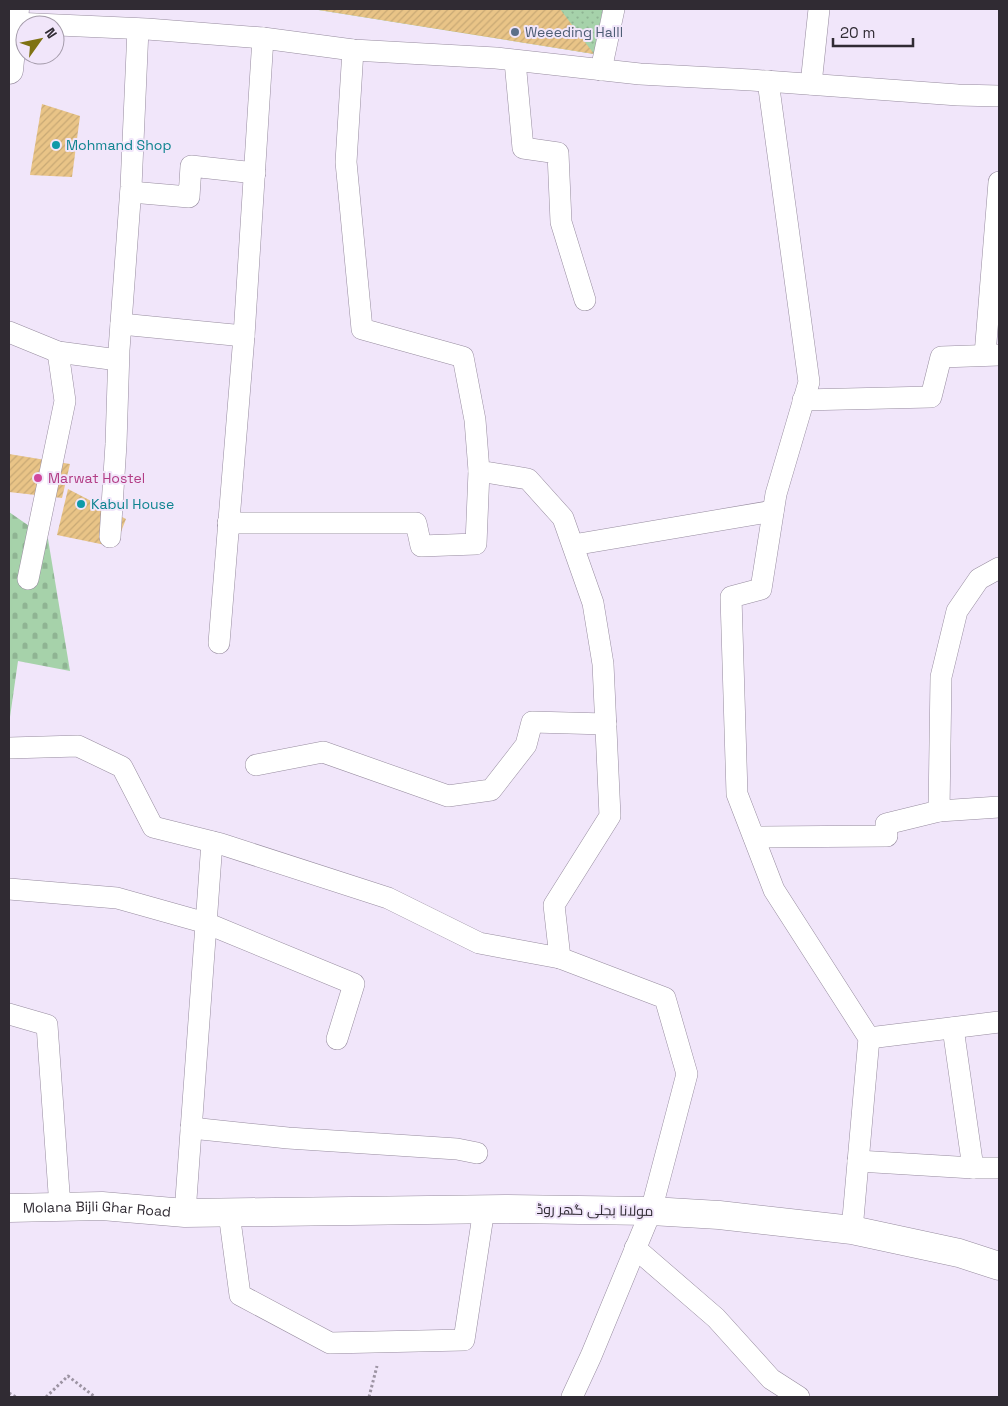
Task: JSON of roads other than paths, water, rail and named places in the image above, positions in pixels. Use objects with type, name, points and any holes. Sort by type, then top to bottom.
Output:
[{"type":"street","points":[[601,70],[614,9]]},
{"type":"street","points":[[811,84],[819,9]]},
{"type":"street","points":[[9,70],[15,16]]},
{"type":"street","points":[[65,21],[138,29],[263,38],[353,50],[496,58],[640,74],[958,95],[999,96]]},
{"type":"street","points":[[110,537],[116,444],[118,360],[131,192],[138,29]]},
{"type":"street","points":[[219,643],[244,336],[263,38]]},
{"type":"street","points":[[228,524],[416,524],[421,546],[476,544],[479,471],[475,420],[463,357],[362,329],[346,162],[353,50]]},
{"type":"street","points":[[514,61],[523,148],[558,153],[561,222],[585,300]]},
{"type":"street","points":[[768,81],[809,382],[776,494],[761,589],[731,596],[737,794],[774,890],[869,1038],[852,1230]]},
{"type":"street","points":[[131,192],[189,197],[191,166],[255,173]]},
{"type":"street","points":[[804,400],[931,397],[940,357],[992,355],[999,182]]},
{"type":"street","points":[[121,324],[244,336]]},
{"type":"street","points":[[9,332],[58,352],[118,360]]},
{"type":"street","points":[[28,579],[65,401],[58,352]]},
{"type":"street","points":[[479,471],[528,479],[563,518],[593,603],[602,664],[610,816],[554,905],[560,958]]},
{"type":"street","points":[[572,545],[773,511]]},
{"type":"street","points":[[939,811],[941,677],[957,611],[979,579],[999,568]]},
{"type":"street","points":[[256,765],[323,752],[448,796],[491,790],[526,745],[532,722],[606,724]]},
{"type":"street","points":[[9,748],[78,746],[122,768],[153,826],[212,842],[388,898],[479,943],[560,958],[665,998],[687,1074],[651,1211],[572,1397]]},
{"type":"street","points":[[754,837],[887,836],[886,824],[939,811],[999,807]]},
{"type":"street","points":[[185,1213],[212,842]]},
{"type":"street","points":[[9,889],[117,898],[206,923],[354,984],[336,1039]]},
{"type":"street","points":[[9,1014],[47,1025],[60,1207]]},
{"type":"street","points":[[869,1038],[999,1022]]},
{"type":"street","points":[[953,1028],[973,1168]]},
{"type":"street","points":[[191,1128],[288,1138],[477,1153]]},
{"type":"street","points":[[858,1161],[999,1168]]},
{"type":"street","name":"Molana Bijli Ghar Road","points":[[9,1208],[102,1206],[185,1213]]},
{"type":"street","points":[[229,1213],[240,1295],[330,1343],[464,1340],[484,1209]]},
{"type":"street","name":"مولانا بجلی گھر روڈ","points":[[185,1213],[484,1209],[651,1211],[719,1215],[852,1230],[959,1253],[999,1266]]},
{"type":"street","points":[[635,1248],[716,1318],[771,1379],[799,1397]]},
{"type":"place","name":"Weeeding Halll","points":[[515,32]]},
{"type":"place","name":"Mohmand Shop","points":[[56,145]]},
{"type":"place","name":"Marwat Hostel","points":[[38,478]]},
{"type":"place","name":"Kabul House","points":[[81,504]]}]
